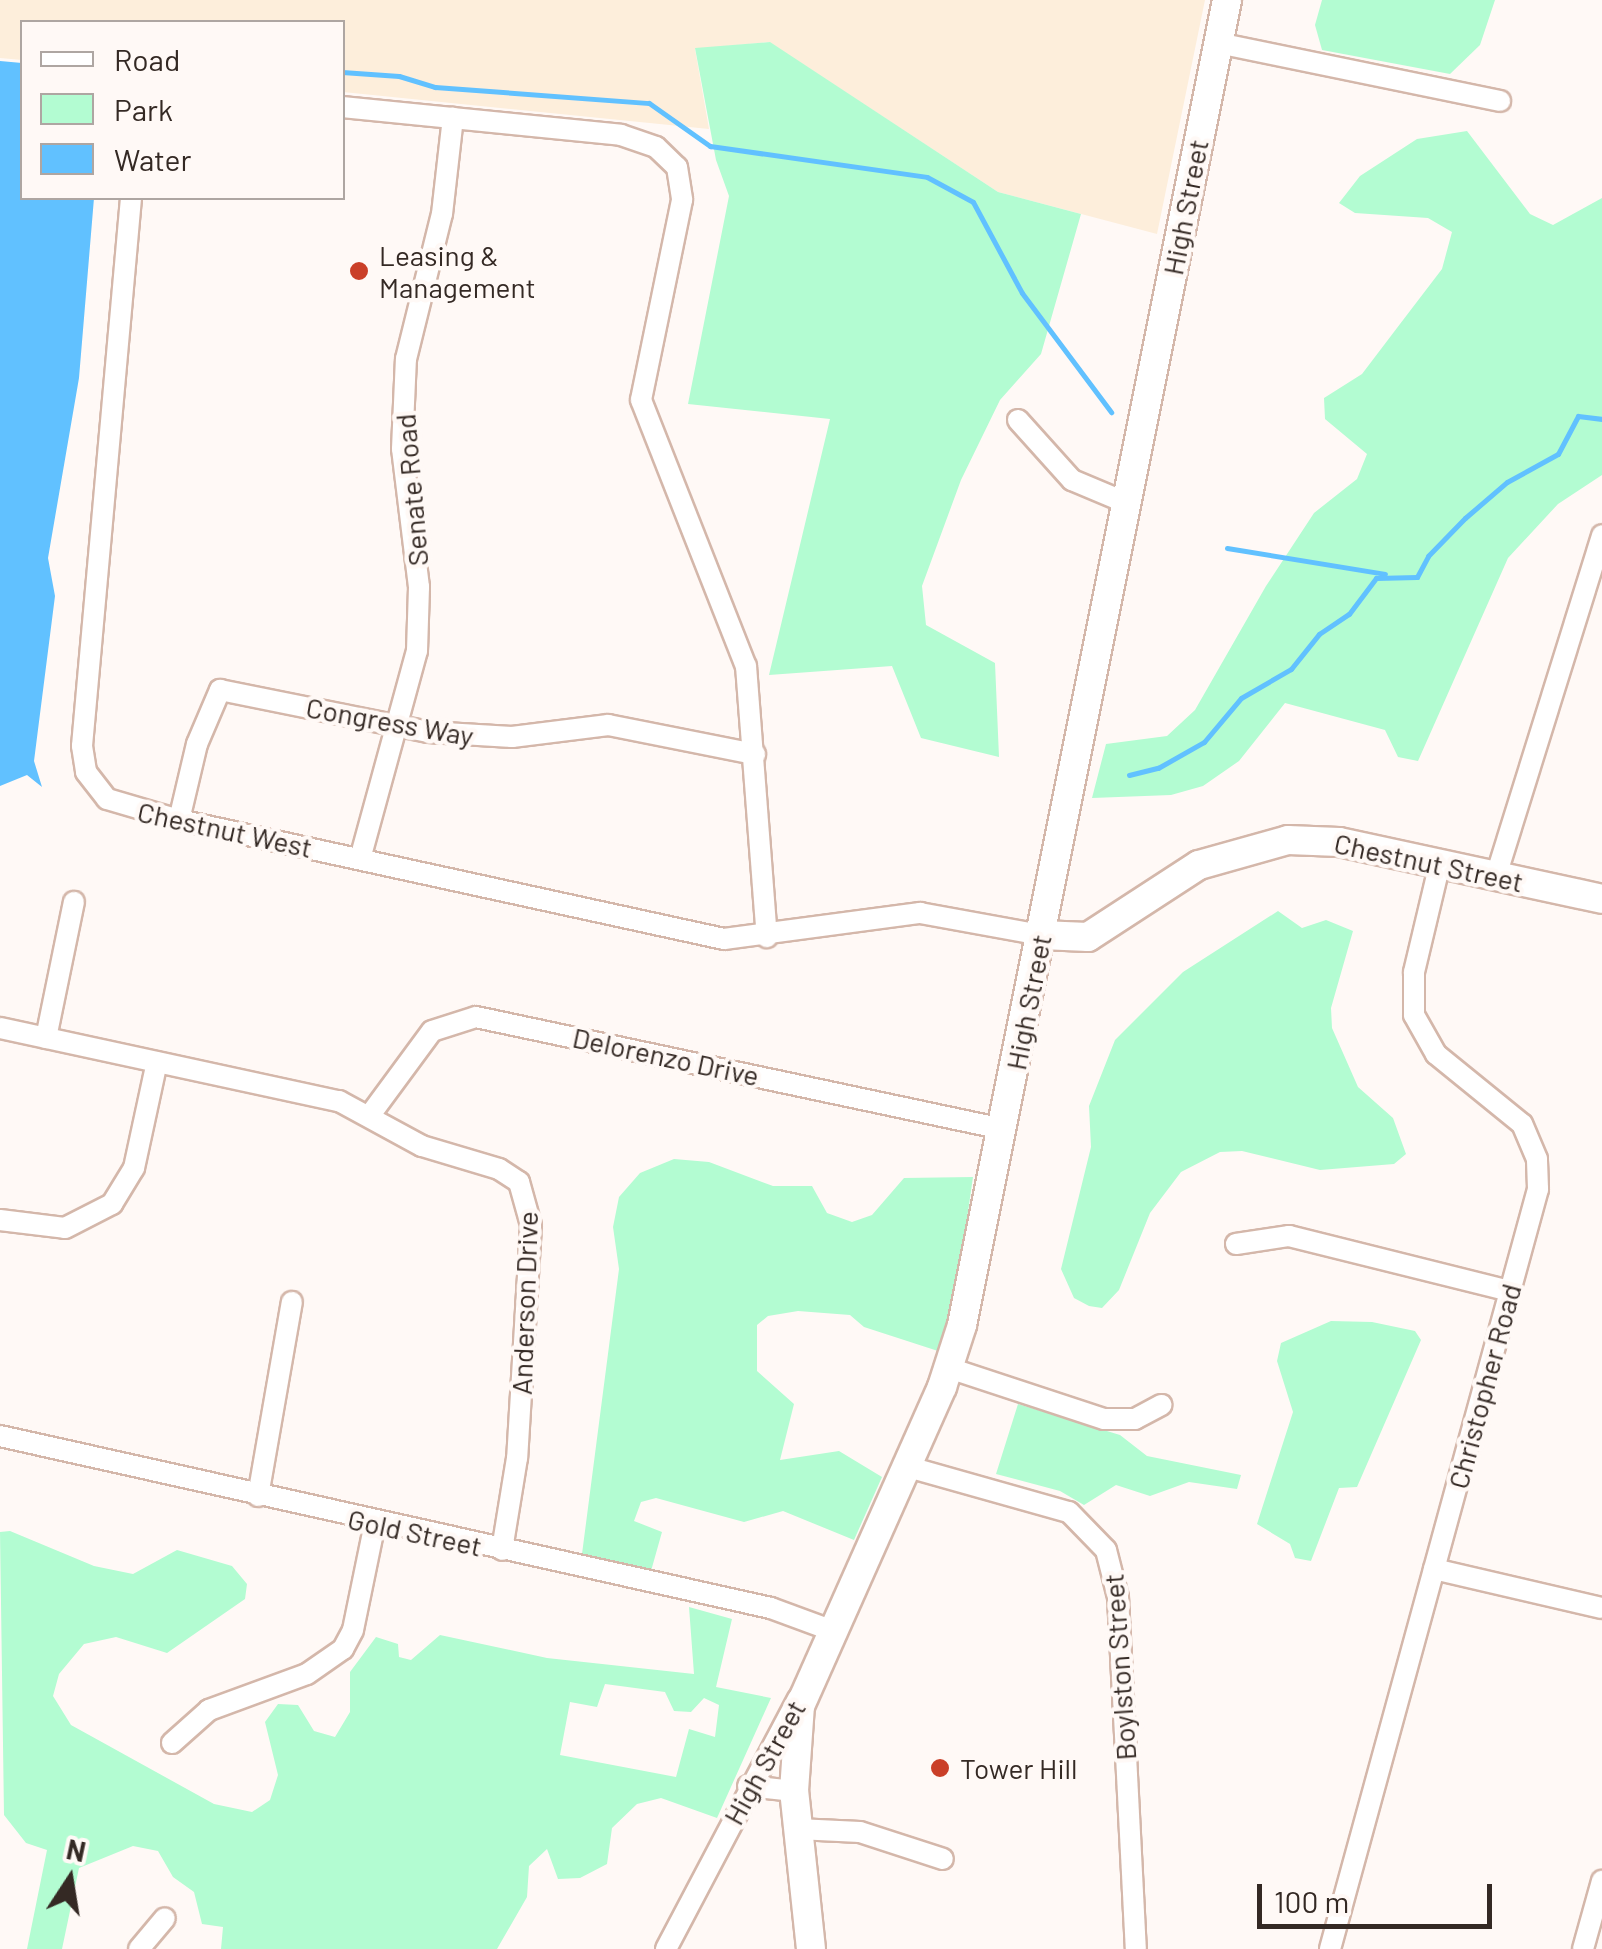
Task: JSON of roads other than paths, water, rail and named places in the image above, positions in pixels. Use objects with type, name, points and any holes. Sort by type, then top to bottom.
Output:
[{"type":"main road","name":"High Street","points":[[804,1690],[828,1629],[949,1368],[1004,1129],[1226,0]]},
{"type":"main road","name":"Chestnut Street","points":[[1041,935],[1088,937],[1200,865],[1274,841],[1327,840],[1602,899]]},
{"type":"main road","points":[[804,1690],[794,1791],[811,1949]]},
{"type":"street","points":[[1218,44],[1500,101]]},
{"type":"street","points":[[345,107],[630,136],[656,147],[677,167],[682,200],[641,400],[746,666],[766,938]]},
{"type":"street","name":"Senate Road","points":[[360,859],[400,727],[420,620],[402,448],[406,360],[444,203],[453,118]]},
{"type":"street","name":"Chestnut West","points":[[131,200],[82,755],[90,780],[113,804],[712,937],[766,938],[920,913],[1041,935]]},
{"type":"street","points":[[1018,420],[1058,468],[1094,493],[1127,504]]},
{"type":"street","points":[[1496,876],[1602,535]]},
{"type":"street","name":"Congress Way","points":[[179,820],[197,744],[220,690],[400,727],[499,738],[608,726],[755,754]]},
{"type":"street","name":"Christopher Road","points":[[1330,1949],[1538,1189],[1534,1150],[1516,1117],[1428,1045],[1412,1005],[1440,864]]},
{"type":"street","points":[[46,1038],[74,902]]},
{"type":"street","name":"Delorenzo Drive","points":[[370,1114],[432,1031],[476,1016],[1004,1129]]},
{"type":"street","name":"Anderson Drive","points":[[0,1028],[339,1101],[370,1114],[422,1146],[506,1172],[528,1198],[518,1441],[502,1550]]},
{"type":"street","points":[[0,1220],[65,1228],[112,1204],[134,1168],[157,1062]]},
{"type":"street","points":[[1236,1244],[1268,1234],[1300,1238],[1510,1291]]},
{"type":"street","points":[[258,1496],[292,1302]]},
{"type":"street","points":[[949,1368],[1104,1419],[1135,1419],[1162,1405]]},
{"type":"street","name":"Gold Street","points":[[0,1436],[375,1524],[787,1612],[828,1629]]},
{"type":"street","name":"Boylston Street","points":[[905,1466],[1069,1512],[1106,1550],[1118,1597],[1136,1949]]},
{"type":"street","points":[[172,1743],[200,1716],[318,1669],[343,1648],[353,1630],[375,1524]]},
{"type":"street","points":[[1434,1569],[1602,1608]]},
{"type":"street","name":"High Street","points":[[666,1949],[748,1786],[804,1690]]},
{"type":"street","points":[[748,1786],[794,1791]]},
{"type":"street","points":[[797,1829],[860,1832],[943,1858]]},
{"type":"street","points":[[1583,1949],[1602,1880]]},
{"type":"street","points":[[139,1949],[164,1918]]},
{"type":"water","points":[[0,61],[20,63],[20,200],[94,200],[79,378],[48,558],[55,596],[34,761],[42,787],[27,775],[0,786]]},
{"type":"waterway","points":[[345,72],[399,76],[435,87],[649,103],[710,146],[927,177],[973,202],[1022,293],[1111,412]]},
{"type":"waterway","points":[[1129,775],[1158,768],[1204,742],[1241,698],[1291,669],[1319,634],[1349,614],[1376,578],[1417,577],[1428,556],[1465,518],[1507,482],[1558,454],[1578,416],[1602,419]]},
{"type":"waterway","points":[[1227,548],[1385,574]]},
{"type":"place","name":"Leasing & Management","points":[[359,271]]},
{"type":"place","name":"Tower Hill","points":[[940,1768]]}]
